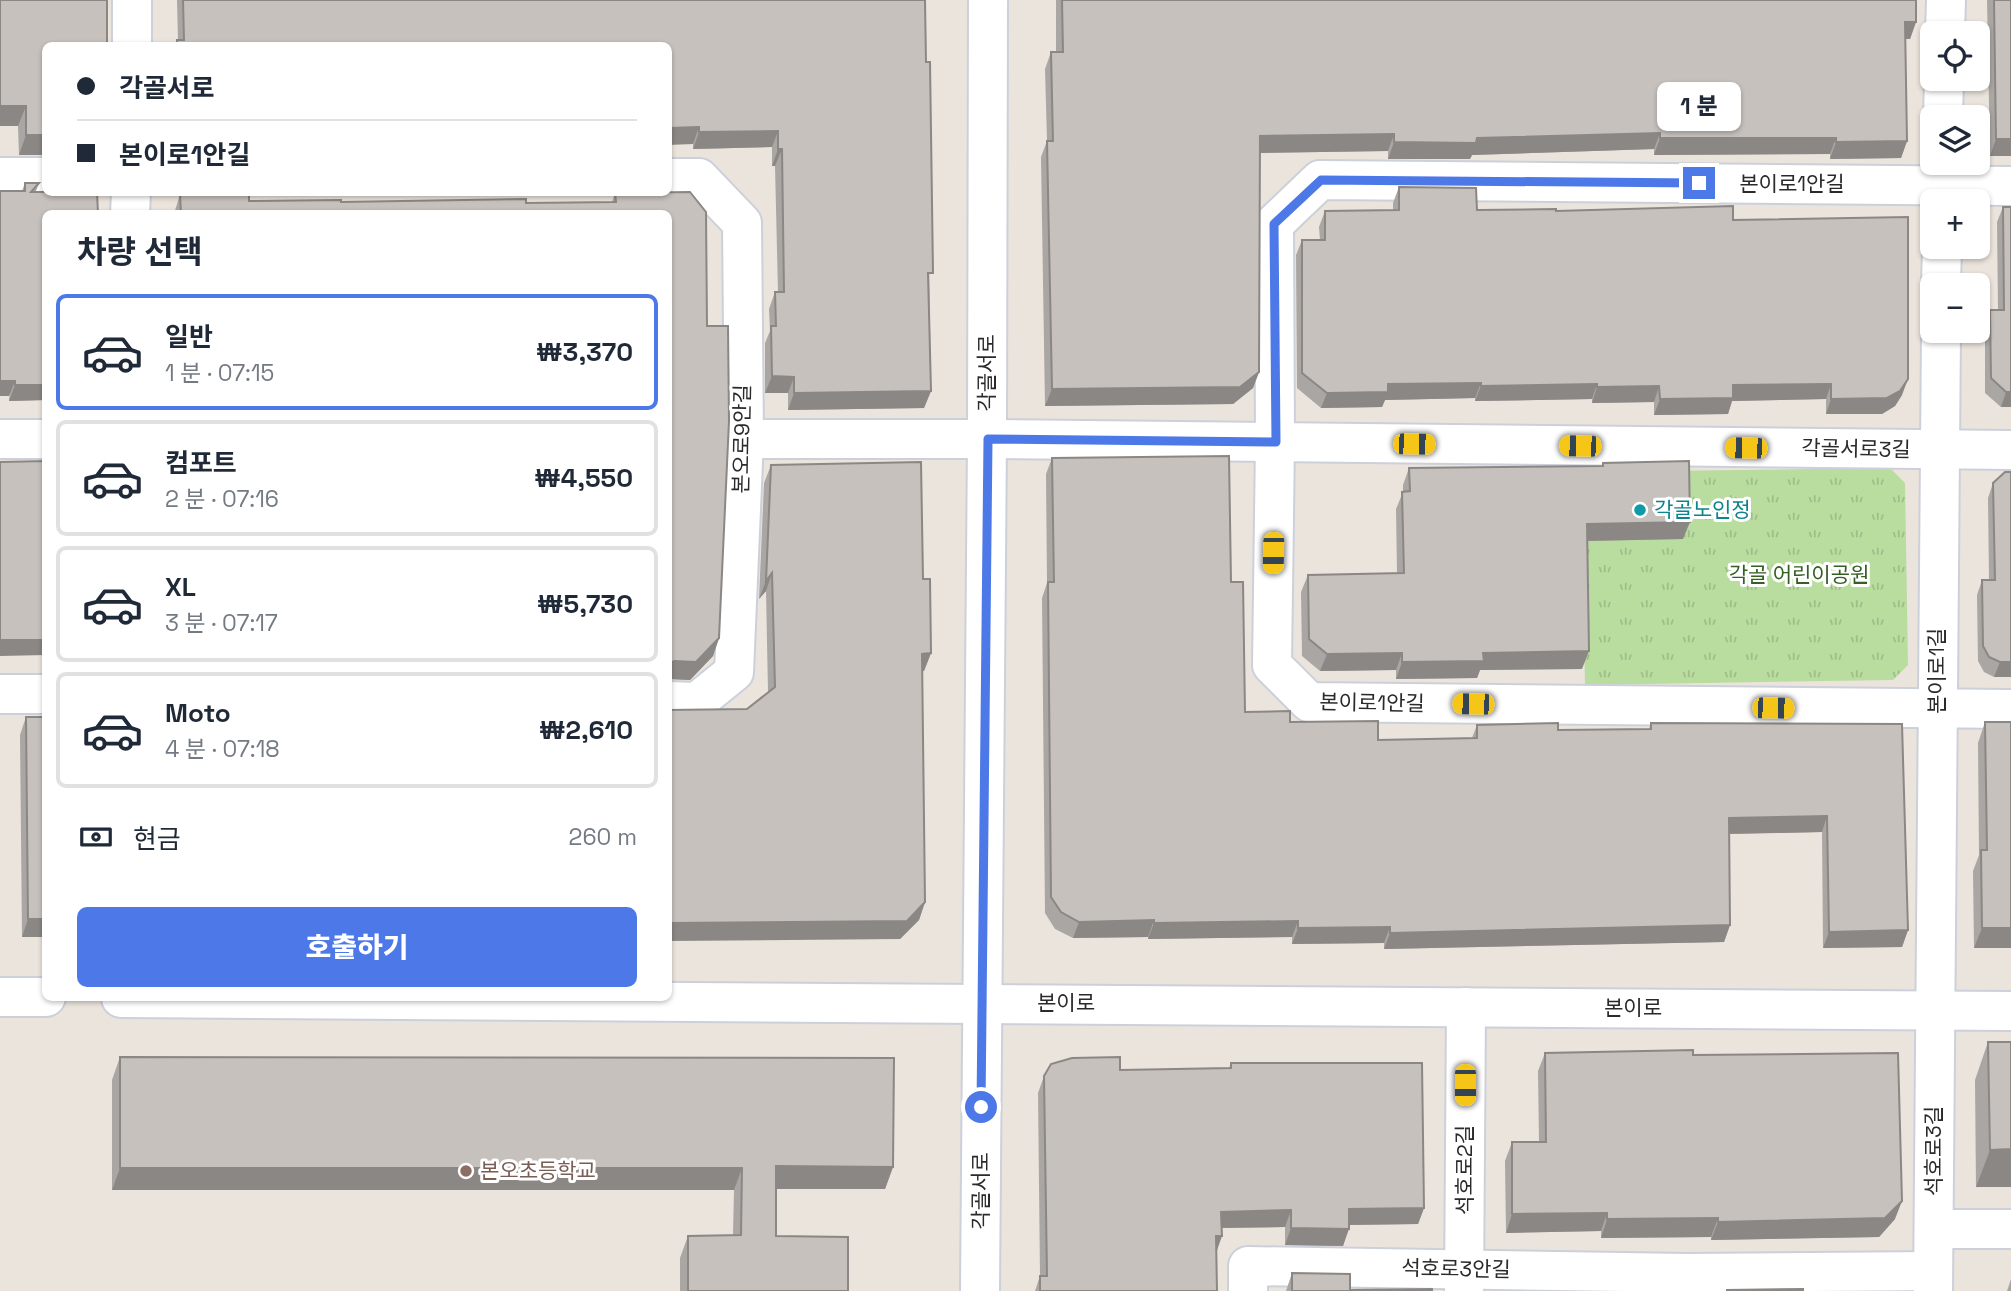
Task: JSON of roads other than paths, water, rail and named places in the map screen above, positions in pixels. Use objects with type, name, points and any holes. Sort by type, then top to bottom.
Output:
[{"type":"street","points":[[132,0],[132,42]]},
{"type":"street","name":"각골서로","points":[[980,1291],[988,439],[988,0]]},
{"type":"street","points":[[1945,21],[1946,0]]},
{"type":"street","points":[[0,177],[42,177]]},
{"type":"street","name":"본오로9안길","points":[[672,178],[699,178],[742,223],[744,439],[734,672],[697,702],[672,701]]},
{"type":"street","name":"본이로1안길","points":[[2011,186],[1942,183],[1321,180],[1274,224],[1276,442],[1272,665],[1309,702],[2011,709]]},
{"type":"street","name":"본이로1길","points":[[1934,1010],[1941,343]]},
{"type":"street","points":[[0,439],[42,439]]},
{"type":"street","name":"각골서로3길","points":[[744,439],[988,439],[2011,450]]},
{"type":"street","points":[[0,694],[42,694]]},
{"type":"street","points":[[0,997],[42,997]]},
{"type":"street","name":"본이로","points":[[672,1001],[2011,1011]]},
{"type":"street","name":"석호로2길","points":[[1464,1280],[1466,1007]]},
{"type":"street","name":"석호로3길","points":[[1933,1281],[1934,1010]]},
{"type":"street","points":[[1934,1229],[2011,1229]]},
{"type":"street","name":"석호로3안길","points":[[1248,1291],[1248,1266],[1464,1280],[1933,1281]]},
{"type":"place","name":"각골노인정","points":[[1640,510]]},
{"type":"place","name":"본오초등학교","points":[[466,1171]]},
{"type":"park label","name":"각골 어린이공원","points":[[1799,575]]}]
